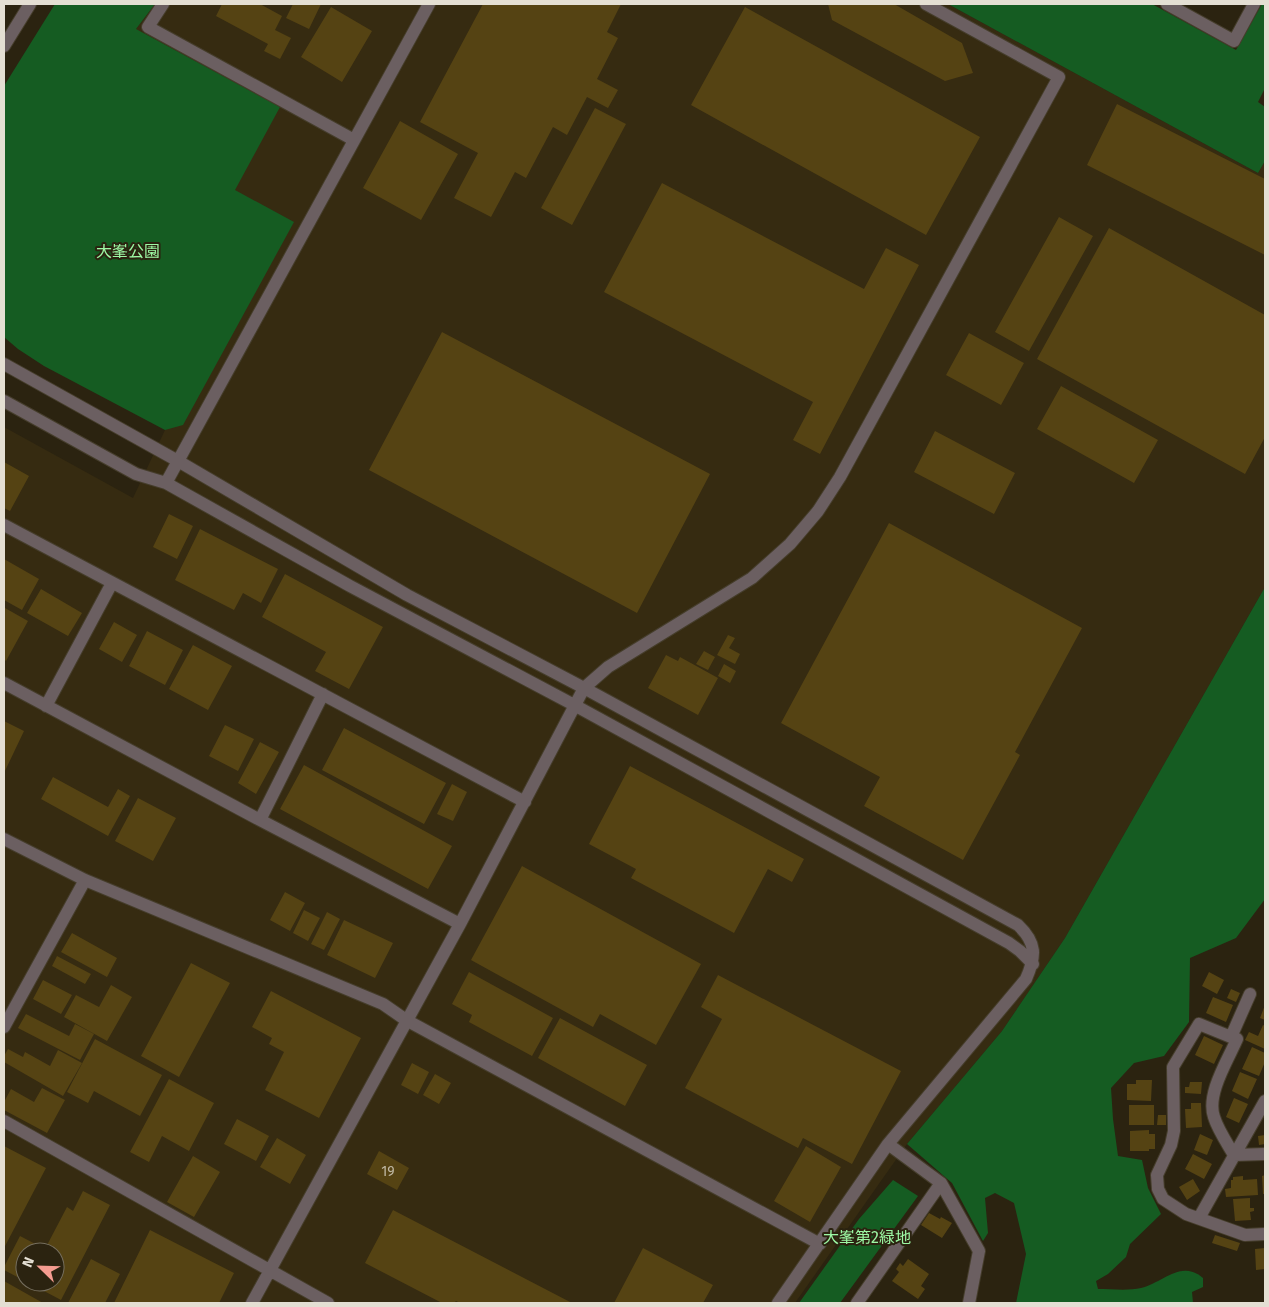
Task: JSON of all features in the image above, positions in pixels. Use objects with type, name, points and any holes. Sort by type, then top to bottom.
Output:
[{"type":"street","points":[[4,46],[30,4]]},
{"type":"street","points":[[163,4],[148,27],[354,140]]},
{"type":"street","points":[[166,483],[429,4]]},
{"type":"street","points":[[252,1303],[460,924],[584,688],[608,667],[752,578],[790,544],[818,511],[840,476],[1059,77],[926,4]]},
{"type":"street","points":[[1167,4],[1234,41],[1254,4]]},
{"type":"street","points":[[4,364],[178,462],[407,595],[584,688],[1018,924],[1029,935],[1034,954],[1033,964],[1026,979],[888,1144],[778,1303]]},
{"type":"street","points":[[4,402],[136,474],[166,483],[350,586],[576,706],[1009,943],[1033,964]]},
{"type":"street","points":[[4,525],[525,802]]},
{"type":"street","points":[[46,706],[112,583]]},
{"type":"street","points":[[4,683],[260,820],[460,924]]},
{"type":"street","points":[[260,820],[323,694]]},
{"type":"street","points":[[4,839],[84,880],[383,1004],[406,1020],[820,1244]]},
{"type":"street","points":[[4,1027],[84,880]]},
{"type":"street","points":[[1231,1037],[1250,994]]},
{"type":"street","points":[[1234,1156],[1213,1116],[1212,1103],[1215,1088],[1237,1039],[1198,1024],[1173,1068],[1174,1131],[1171,1145],[1157,1175],[1158,1189],[1162,1199],[1186,1214],[1245,1235],[1265,1234]]},
{"type":"street","points":[[1198,1218],[1265,1101]]},
{"type":"street","points":[[4,1121],[328,1303]]},
{"type":"street","points":[[888,1144],[942,1183],[979,1251],[969,1303]]},
{"type":"street","points":[[1234,1156],[1265,1154]]},
{"type":"street","points":[[857,1303],[942,1183]]},
{"type":"shaded area","points":[[155,4],[948,4],[1258,173],[1265,161],[1265,587],[1065,938],[1002,1031],[907,1144],[795,1303],[4,1303],[4,427],[133,498],[165,430],[169,427],[136,29]]},
{"type":"green space","name":"大峯公園","points":[[55,4],[155,4],[136,29],[280,107],[235,190],[294,222],[183,425],[165,430],[44,366],[4,337],[4,86]]},
{"type":"green space","points":[[948,4],[1152,4],[1236,50],[1262,4],[1265,4],[1265,88],[1258,102],[1265,107],[1265,161],[1258,173]]},
{"type":"green space","points":[[1265,587],[1265,899],[1236,938],[1190,958],[1189,1022],[1164,1056],[1134,1063],[1111,1088],[1118,1156],[1142,1160],[1148,1188],[1161,1214],[1130,1244],[1126,1257],[1108,1274],[1096,1281],[1098,1289],[1125,1290],[1141,1288],[1180,1271],[1195,1273],[1203,1278],[1203,1287],[1192,1292],[1193,1303],[1016,1303],[1026,1254],[1014,1203],[995,1193],[985,1198],[988,1233],[983,1241],[952,1183],[907,1144],[1002,1031],[1065,938]]},
{"type":"green space","name":"大峯第2緑地","points":[[893,1180],[918,1196],[840,1303],[799,1303],[859,1219]]},
{"type":"building","points":[[222,4],[260,4],[282,16],[275,30],[291,38],[280,59],[264,51],[268,44],[216,16]]},
{"type":"building","points":[[293,4],[321,4],[309,29],[286,18]]},
{"type":"building","points":[[483,4],[621,4],[607,32],[618,38],[597,79],[618,90],[608,108],[587,97],[567,135],[553,127],[526,178],[515,172],[491,217],[454,198],[478,153],[420,122]]},
{"type":"building","points":[[828,4],[894,4],[962,43],[973,73],[945,81],[832,20]]},
{"type":"building","points":[[331,7],[372,31],[342,82],[301,57]]},
{"type":"building","points":[[745,7],[980,137],[926,235],[691,105]]},
{"type":"building","points":[[1117,104],[1265,179],[1265,255],[1087,165]]},
{"type":"building","points":[[595,108],[626,124],[572,225],[541,208]]},
{"type":"building","points":[[400,121],[458,154],[421,220],[363,188]]},
{"type":"building","points":[[662,183],[864,289],[886,248],[919,265],[820,454],[793,440],[813,402],[604,292]]},
{"type":"building","points":[[1059,217],[1093,236],[1029,351],[995,332]]},
{"type":"building","points":[[1109,228],[1265,315],[1265,437],[1245,474],[1037,359]]},
{"type":"building","points":[[442,332],[710,474],[637,613],[369,470]]},
{"type":"building","points":[[969,333],[1024,363],[1001,405],[946,375]]},
{"type":"building","points":[[1061,386],[1158,440],[1134,483],[1037,429]]},
{"type":"building","points":[[935,431],[1015,473],[994,514],[914,472]]},
{"type":"building","points":[[4,462],[29,476],[10,511],[4,508]]},
{"type":"building","points":[[169,514],[193,526],[177,559],[153,547]]},
{"type":"building","points":[[889,523],[1082,628],[1015,752],[1020,755],[963,860],[864,806],[880,777],[781,723]]},
{"type":"building","points":[[200,529],[278,569],[261,603],[243,593],[234,610],[175,580]]},
{"type":"building","points":[[4,559],[39,579],[22,610],[4,600]]},
{"type":"building","points":[[285,574],[383,627],[349,689],[315,671],[326,652],[262,617]]},
{"type":"building","points":[[41,589],[82,613],[68,636],[27,613]]},
{"type":"building","points":[[5,608],[28,621],[6,661],[4,659]]},
{"type":"building","points":[[114,622],[137,635],[122,662],[99,649]]},
{"type":"building","points":[[147,631],[183,650],[165,685],[129,666]]},
{"type":"building","points":[[728,635],[735,638],[729,648],[740,654],[735,664],[717,655]]},
{"type":"building","points":[[193,645],[232,666],[208,710],[169,689]]},
{"type":"building","points":[[704,651],[715,657],[708,670],[696,664]]},
{"type":"building","points":[[666,655],[678,661],[680,657],[718,678],[698,715],[648,688]]},
{"type":"building","points":[[724,664],[736,671],[730,683],[718,676]]},
{"type":"building","points":[[4,721],[24,731],[4,773]]},
{"type":"building","points":[[225,725],[254,739],[238,771],[209,756]]},
{"type":"building","points":[[344,728],[446,783],[424,824],[322,770]]},
{"type":"building","points":[[260,742],[279,752],[256,794],[238,783]]},
{"type":"building","points":[[304,765],[452,846],[428,889],[280,809]]},
{"type":"building","points":[[630,766],[804,859],[792,882],[768,869],[734,933],[631,878],[636,869],[589,844]]},
{"type":"building","points":[[53,777],[108,807],[118,789],[130,796],[108,836],[41,799]]},
{"type":"building","points":[[452,784],[467,792],[453,821],[437,814]]},
{"type":"building","points":[[138,798],[176,818],[153,861],[115,841]]},
{"type":"building","points":[[522,866],[701,964],[656,1045],[600,1014],[593,1027],[471,960]]},
{"type":"building","points":[[285,892],[305,903],[290,931],[270,920]]},
{"type":"building","points":[[304,910],[320,918],[308,941],[293,933]]},
{"type":"building","points":[[327,912],[340,919],[324,950],[311,944]]},
{"type":"building","points":[[344,920],[393,943],[375,978],[327,955]]},
{"type":"building","points":[[72,933],[117,958],[107,977],[61,952]]},
{"type":"building","points":[[57,956],[91,974],[85,984],[52,966]]},
{"type":"building","points":[[191,963],[230,983],[179,1077],[141,1056]]},
{"type":"building","points":[[469,972],[553,1018],[532,1056],[469,1022],[472,1015],[452,1004]]},
{"type":"building","points":[[1209,972],[1224,980],[1217,994],[1202,986]]},
{"type":"building","points":[[718,975],[901,1071],[852,1164],[803,1138],[798,1148],[685,1088],[722,1019],[701,1007]]},
{"type":"building","points":[[43,980],[72,995],[61,1014],[33,999]]},
{"type":"building","points":[[111,985],[132,997],[107,1041],[64,1017],[76,995],[99,1007]]},
{"type":"building","points":[[1231,989],[1240,993],[1236,1002],[1227,998]]},
{"type":"building","points":[[271,991],[361,1038],[319,1118],[265,1090],[284,1052],[269,1044],[272,1038],[252,1027]]},
{"type":"building","points":[[1213,997],[1233,1005],[1226,1022],[1206,1013]]},
{"type":"building","points":[[1265,1005],[1265,1020],[1260,1018]]},
{"type":"building","points":[[26,1014],[69,1036],[75,1024],[94,1034],[80,1060],[18,1028]]},
{"type":"building","points":[[560,1018],[647,1065],[625,1106],[538,1058]]},
{"type":"building","points":[[1263,1025],[1265,1026],[1265,1049],[1245,1040],[1249,1032],[1258,1036]]},
{"type":"building","points":[[1204,1036],[1223,1045],[1214,1064],[1195,1055]]},
{"type":"building","points":[[95,1039],[162,1075],[140,1116],[94,1091],[88,1103],[67,1092]]},
{"type":"building","points":[[1252,1047],[1265,1053],[1265,1062],[1259,1076],[1242,1069]]},
{"type":"building","points":[[8,1049],[23,1057],[25,1052],[50,1066],[58,1050],[82,1063],[63,1096],[4,1062],[4,1056]]},
{"type":"building","points":[[412,1063],[429,1072],[418,1094],[401,1085]]},
{"type":"building","points":[[1240,1072],[1257,1079],[1248,1099],[1232,1091]]},
{"type":"building","points":[[435,1074],[451,1083],[439,1104],[423,1095]]},
{"type":"building","points":[[169,1079],[214,1103],[189,1151],[162,1136],[149,1162],[130,1152]]},
{"type":"building","points":[[1136,1080],[1152,1080],[1151,1101],[1127,1100],[1127,1084],[1136,1084]]},
{"type":"building","points":[[1190,1082],[1202,1082],[1201,1094],[1185,1093],[1185,1087],[1189,1087]]},
{"type":"building","points":[[42,1088],[65,1100],[47,1133],[4,1110],[4,1102],[11,1089],[34,1102]]},
{"type":"building","points":[[1234,1098],[1248,1104],[1239,1123],[1226,1117]]},
{"type":"building","points":[[1191,1103],[1201,1103],[1202,1127],[1186,1128],[1185,1109],[1191,1109]]},
{"type":"building","points":[[1129,1105],[1154,1105],[1154,1125],[1129,1125]]},
{"type":"building","points":[[1158,1115],[1166,1115],[1166,1125],[1157,1125]]},
{"type":"building","points":[[237,1119],[269,1136],[256,1161],[224,1144]]},
{"type":"building","points":[[1149,1130],[1149,1134],[1155,1134],[1155,1149],[1149,1149],[1149,1151],[1130,1151],[1130,1131]]},
{"type":"building","points":[[1200,1134],[1213,1140],[1207,1155],[1194,1150]]},
{"type":"building","points":[[1265,1135],[1265,1144],[1259,1145],[1258,1136]]},
{"type":"building","points":[[277,1138],[306,1155],[290,1184],[260,1167]]},
{"type":"building","points":[[4,1146],[46,1168],[4,1248]]},
{"type":"building","points":[[806,1146],[841,1167],[810,1222],[774,1201]]},
{"type":"building","points":[[379,1151],[409,1168],[397,1190],[367,1174]]},
{"type":"building","points":[[1193,1154],[1212,1164],[1204,1179],[1185,1169]]},
{"type":"building","points":[[193,1156],[220,1172],[194,1217],[167,1202]]},
{"type":"building","points":[[1265,1175],[1265,1194],[1263,1194],[1262,1176]]},
{"type":"building","points":[[1243,1176],[1243,1180],[1257,1179],[1258,1195],[1226,1197],[1225,1189],[1231,1188],[1233,1177]]},
{"type":"building","points":[[1193,1179],[1200,1191],[1187,1200],[1179,1187]]},
{"type":"building","points":[[83,1191],[110,1205],[61,1300],[46,1292],[65,1292],[65,1242],[49,1242],[67,1207],[73,1211]]},
{"type":"building","points":[[1250,1198],[1250,1208],[1254,1208],[1254,1211],[1250,1212],[1251,1220],[1235,1221],[1233,1199]]},
{"type":"building","points":[[393,1210],[572,1303],[460,1303],[456,1301],[454,1303],[442,1303],[365,1263]]},
{"type":"building","points":[[929,1213],[952,1223],[942,1238],[921,1225]]},
{"type":"building","points":[[150,1230],[234,1273],[219,1303],[114,1303]]},
{"type":"building","points":[[1215,1235],[1240,1243],[1237,1251],[1212,1243]]},
{"type":"building","points":[[20,1236],[32,1242],[17,1242]]},
{"type":"building","points":[[15,1246],[15,1276],[4,1270]]},
{"type":"building","points":[[643,1248],[713,1285],[703,1303],[614,1303]]},
{"type":"building","points":[[1265,1248],[1265,1269],[1256,1270],[1255,1249]]},
{"type":"building","points":[[91,1259],[120,1274],[105,1303],[68,1303]]},
{"type":"building","points":[[908,1259],[929,1274],[921,1286],[925,1289],[918,1299],[892,1281],[899,1272],[896,1269],[900,1263],[903,1266]]},
{"type":"building","points":[[4,1281],[15,1287],[15,1292],[24,1292],[43,1303],[4,1303]]}]
